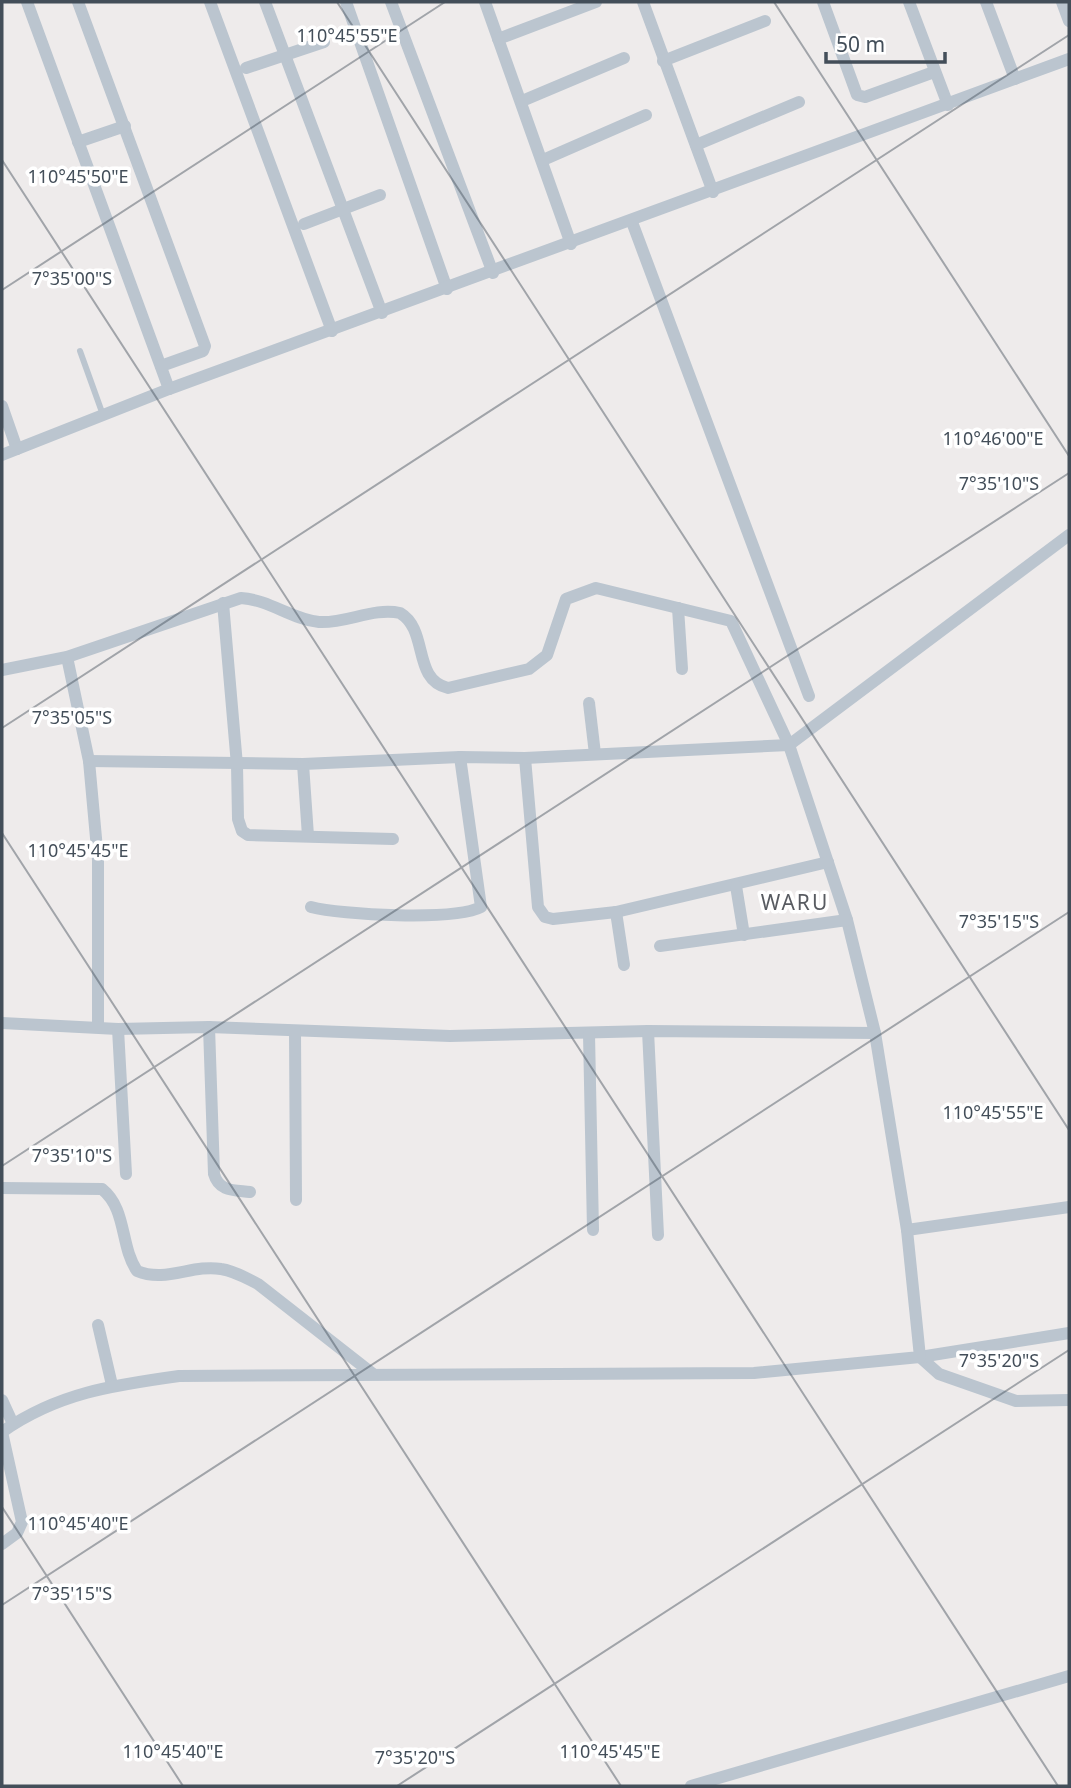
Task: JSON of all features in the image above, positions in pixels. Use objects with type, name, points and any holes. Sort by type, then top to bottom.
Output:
[{"type":"street","points":[[27,2],[169,389]]},
{"type":"street","points":[[78,2],[205,346],[203,351],[161,366]]},
{"type":"street","points":[[210,2],[332,331]]},
{"type":"street","points":[[265,2],[382,313]]},
{"type":"street","points":[[346,2],[447,289]]},
{"type":"street","points":[[391,2],[493,272]]},
{"type":"street","points":[[485,2],[543,160],[570,244]]},
{"type":"street","points":[[498,39],[596,2]]},
{"type":"street","points":[[643,2],[713,192]]},
{"type":"street","points":[[823,2],[857,95],[865,97],[934,72]]},
{"type":"street","points":[[909,2],[948,105]]},
{"type":"street","points":[[986,2],[1014,79]]},
{"type":"street","points":[[1062,2],[1069,21]]},
{"type":"street","points":[[663,61],[765,21]]},
{"type":"street","points":[[246,68],[324,42]]},
{"type":"street","points":[[522,101],[624,58]]},
{"type":"street","points":[[2,456],[169,389],[632,222],[1069,59]]},
{"type":"street","points":[[696,145],[799,102]]},
{"type":"street","points":[[543,160],[646,115]]},
{"type":"street","points":[[78,142],[124,126]]},
{"type":"street","points":[[304,224],[380,195]]},
{"type":"street","points":[[632,222],[810,696]]},
{"type":"street","points":[[2,406],[17,449]]},
{"type":"street","points":[[89,761],[303,764],[460,757],[525,758],[789,745],[1069,535]]},
{"type":"street","points":[[2,670],[67,657],[223,603],[252,598],[294,616],[323,622],[400,613],[412,624],[431,680],[441,687],[456,688],[529,669],[539,663],[552,644],[561,607],[572,595],[596,588],[707,613],[735,624],[789,745],[847,920],[873,1022],[907,1230],[920,1357],[939,1374],[1016,1401],[1069,1401]]},
{"type":"street","points":[[223,603],[237,765],[238,819],[244,834],[393,839]]},
{"type":"street","points":[[678,608],[682,669]]},
{"type":"street","points":[[67,657],[89,761],[99,860],[98,1027]]},
{"type":"street","points":[[589,703],[595,754]]},
{"type":"street","points":[[311,907],[334,913],[438,915],[481,907],[460,757]]},
{"type":"street","points":[[525,758],[539,911],[545,917],[553,919],[616,912],[736,886],[828,862]]},
{"type":"street","points":[[303,764],[308,836]]},
{"type":"street","points":[[736,886],[744,935]]},
{"type":"street","points":[[616,912],[624,965]]},
{"type":"street","points":[[660,946],[847,920]]},
{"type":"street","points":[[2,1023],[118,1029],[209,1027],[450,1036],[589,1034],[873,1022]]},
{"type":"street","points":[[209,1027],[216,1182],[225,1189],[250,1192]]},
{"type":"street","points":[[118,1029],[126,1174]]},
{"type":"street","points":[[295,1031],[296,1200]]},
{"type":"street","points":[[648,1031],[658,1235]]},
{"type":"street","points":[[589,1034],[593,1230]]},
{"type":"street","points":[[2,1188],[102,1189],[117,1209],[127,1250],[137,1271],[157,1277],[207,1269],[239,1274],[258,1284],[373,1374]]},
{"type":"street","points":[[907,1230],[1069,1208]]},
{"type":"street","points":[[98,1325],[112,1385]]},
{"type":"street","points":[[5,1429],[48,1404],[112,1385],[180,1376],[754,1373],[920,1357],[1069,1333]]},
{"type":"street","points":[[2,1400],[22,1522],[17,1533],[2,1544]]},
{"type":"street","points":[[691,1786],[1069,1676]]},
{"type":"lane","points":[[80,351],[103,415]]},
{"type":"district","name":"WARU","points":[[795,902]]}]
